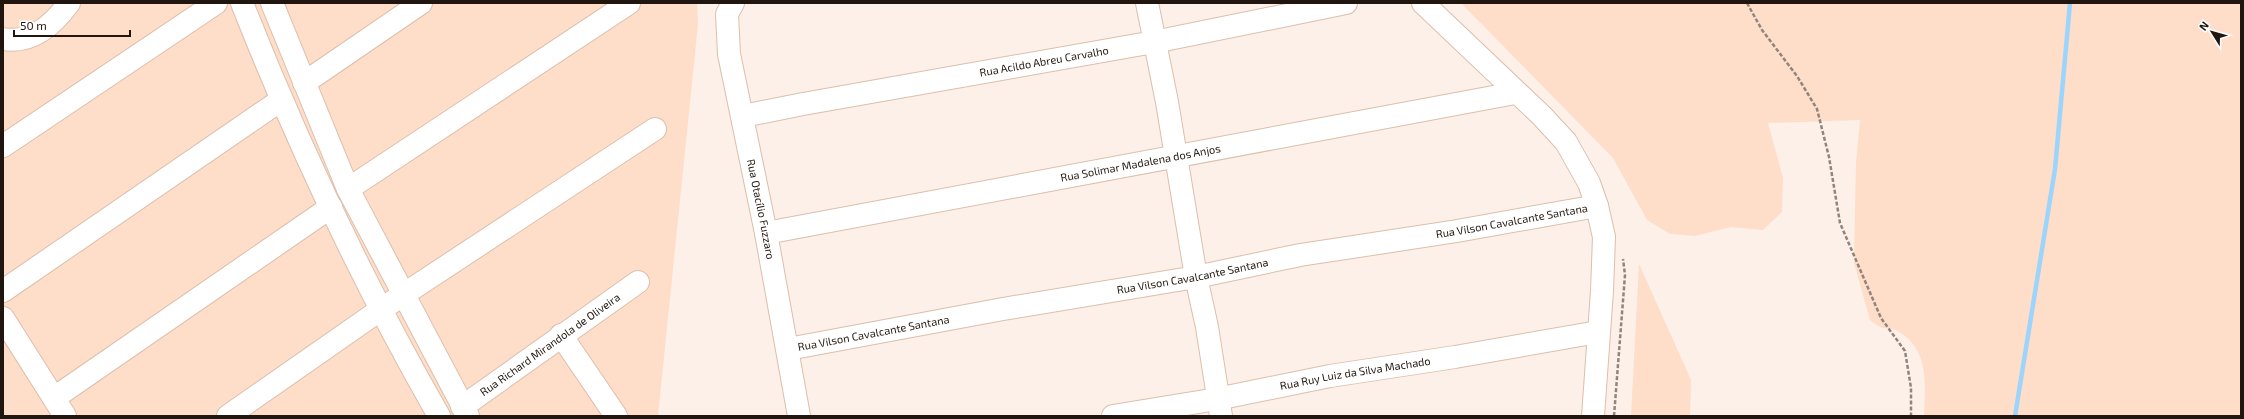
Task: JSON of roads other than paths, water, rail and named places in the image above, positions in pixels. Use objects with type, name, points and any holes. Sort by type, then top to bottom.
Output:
[{"type":"street","points":[[3,39],[9,40],[34,36],[56,21],[69,3]]},
{"type":"street","points":[[3,146],[216,3]]},
{"type":"street","points":[[242,3],[281,100],[380,310],[439,416]]},
{"type":"street","points":[[272,3],[348,189],[465,411]]},
{"type":"street","points":[[304,83],[421,3]]},
{"type":"street","points":[[348,189],[629,3]]},
{"type":"street","name":"Rua Otacílio Fuzzaro","points":[[733,3],[727,14],[726,28],[729,54],[766,233],[799,416]]},
{"type":"street","points":[[1147,3],[1176,157],[1196,277],[1207,327],[1219,407]]},
{"type":"street","name":"Rua Acildo Abreu Carvalho","points":[[743,116],[914,83],[1154,42],[1346,3]]},
{"type":"street","points":[[1423,3],[1542,116],[1566,142],[1583,172],[1597,206],[1604,237],[1602,291],[1593,416]]},
{"type":"street","name":"Rua Solimar Madalena dos Anjos","points":[[766,233],[1515,92]]},
{"type":"street","points":[[3,290],[281,100]]},
{"type":"street","points":[[228,416],[380,310],[655,129]]},
{"type":"street","name":"Rua Vilson Cavalcante Santana","points":[[788,349],[1003,309],[1196,277],[1300,256],[1456,231],[1597,206]]},
{"type":"street","points":[[54,398],[331,207]]},
{"type":"street","name":"Rua Richard Mirandola de Oliveira","points":[[465,411],[561,335],[638,282]]},
{"type":"street","points":[[3,318],[65,416]]},
{"type":"street","name":"Rua Ruy Luiz da Silva Machado","points":[[1113,416],[1219,407],[1330,376],[1455,357],[1598,332]]},
{"type":"street","points":[[561,335],[616,416]]},
{"type":"waterway","points":[[2015,416],[2055,169],[2070,3]]}]
